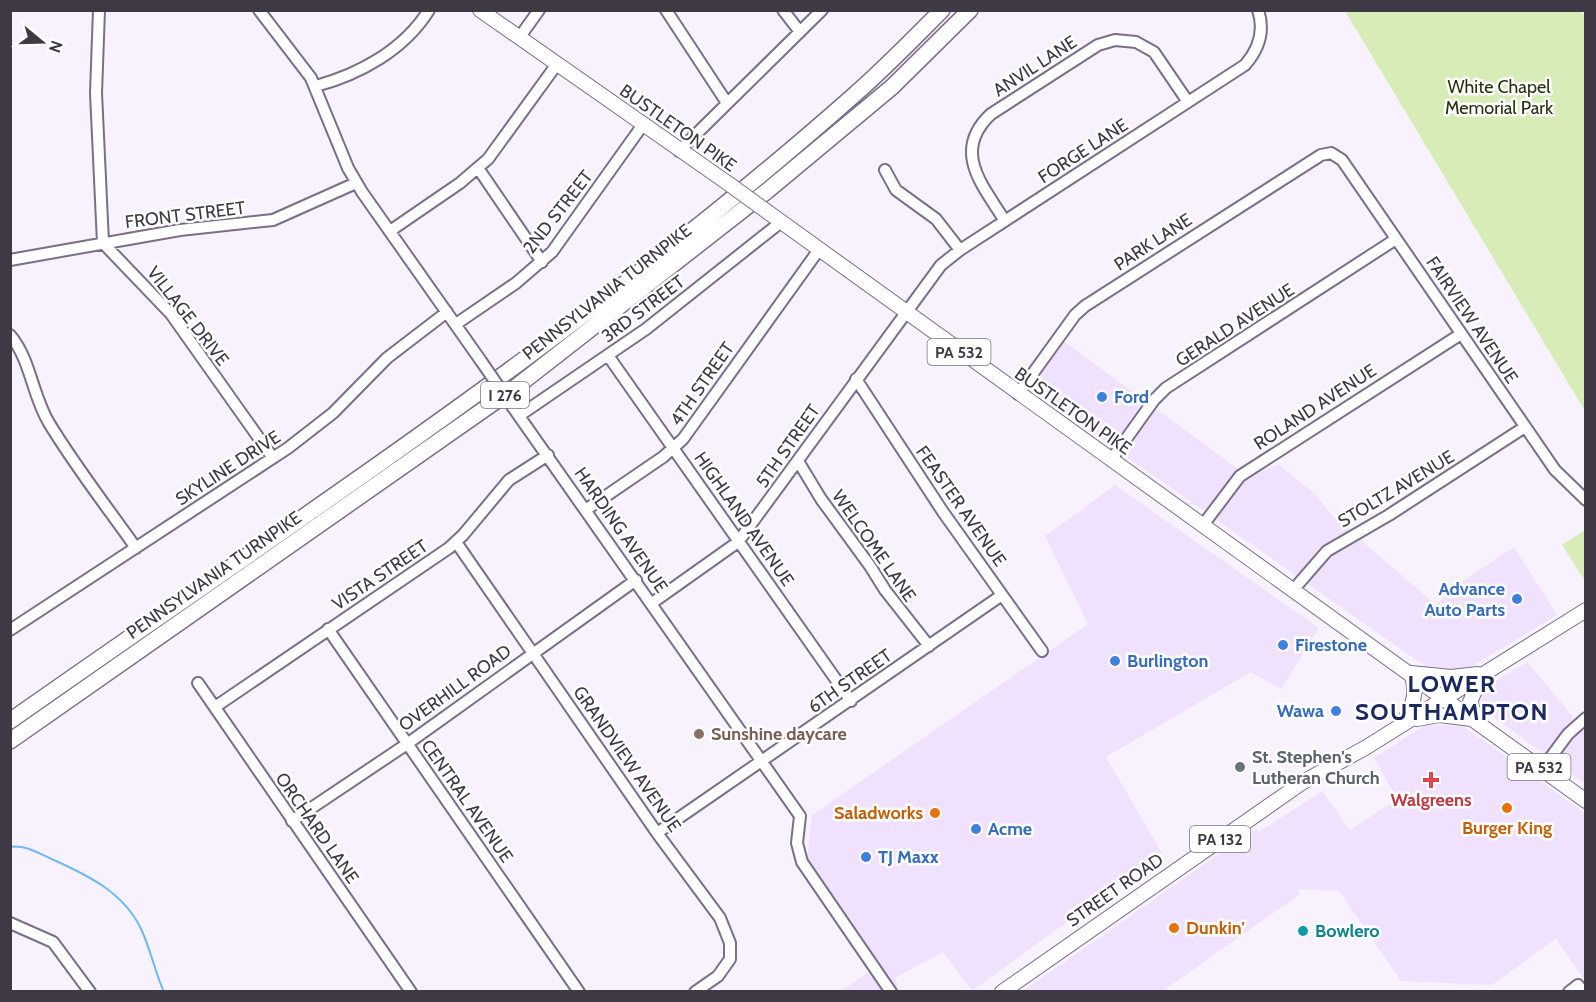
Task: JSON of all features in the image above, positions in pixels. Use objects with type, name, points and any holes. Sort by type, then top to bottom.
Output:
[{"type":"highway","name":"PENNSYLVANIA TURNPIKE","points":[[10,721],[510,369],[617,289],[753,181],[854,95],[942,10]]},
{"type":"highway","name":"PENNSYLVANIA TURNPIKE","points":[[10,741],[516,387],[767,191],[892,87],[970,10]]},
{"type":"main road","name":"BUSTLETON PIKE","points":[[480,10],[679,152],[729,184],[1018,394],[1477,720],[1586,801]]},
{"type":"main road","name":"STREET ROAD","points":[[1002,992],[1279,798],[1586,610]]},
{"type":"main road","points":[[1403,723],[1416,695],[1411,673],[1451,677],[1483,674]]},
{"type":"main road","points":[[1403,723],[1439,715],[1477,720],[1470,702],[1483,674]]},
{"type":"street","points":[[99,10],[96,93],[103,243]]},
{"type":"street","name":"HARDING AVENUE","points":[[259,10],[298,58],[316,86],[356,183],[801,818],[797,843],[802,862],[891,992]]},
{"type":"street","points":[[316,86],[342,78],[377,60],[413,31],[429,10]]},
{"type":"street","points":[[519,38],[539,10]]},
{"type":"street","points":[[666,10],[727,103]]},
{"type":"street","points":[[783,10],[800,32]]},
{"type":"street","points":[[679,152],[822,10]]},
{"type":"street","name":"FORGE LANE","points":[[904,312],[941,265],[960,250],[1239,69],[1252,57],[1261,31],[1258,10]]},
{"type":"street","name":"ANVIL LANE","points":[[1005,221],[975,171],[971,154],[975,134],[991,114],[1078,57],[1108,41],[1136,42],[1154,52],[1161,60],[1188,102]]},
{"type":"street","points":[[390,231],[478,168],[496,149],[556,64]]},
{"type":"street","name":"2ND STREET","points":[[456,324],[542,262],[642,126]]},
{"type":"street","name":"FAIRVIEW AVENUE","points":[[1335,154],[1342,160],[1555,470],[1586,500]]},
{"type":"street","name":"PARK LANE","points":[[1018,394],[1075,315],[1084,306],[1321,155],[1335,154]]},
{"type":"street","points":[[478,168],[542,262]]},
{"type":"street","points":[[885,170],[896,190],[936,219],[960,250]]},
{"type":"street","name":"FRONT STREET","points":[[10,260],[202,227],[273,220],[356,183]]},
{"type":"street","name":"3RD STREET","points":[[520,415],[609,357],[781,222]]},
{"type":"street","name":"GERALD AVENUE","points":[[1111,460],[1154,400],[1166,388],[1396,239]]},
{"type":"street","name":"VILLAGE DRIVE","points":[[103,243],[171,314],[273,458]]},
{"type":"street","name":"4TH STREET","points":[[586,509],[673,449],[689,431],[818,250]]},
{"type":"street","name":"SKYLINE DRIVE","points":[[10,630],[313,430],[387,357],[447,312]]},
{"type":"street","name":"5TH STREET","points":[[652,603],[738,542],[904,312]]},
{"type":"street","name":"ROLAND AVENUE","points":[[1203,525],[1240,476],[1461,334]]},
{"type":"street","points":[[10,335],[22,353],[35,393],[49,423],[136,548]]},
{"type":"street","name":"HIGHLAND AVENUE","points":[[609,357],[851,701]]},
{"type":"street","name":"FEASTER AVENUE","points":[[856,379],[942,512],[1042,651]]},
{"type":"street","name":"STOLTZ AVENUE","points":[[1294,589],[1327,550],[1389,515],[1525,427]]},
{"type":"street","name":"VISTA STREET","points":[[215,707],[456,542],[509,480],[548,454]]},
{"type":"street","name":"WELCOME LANE","points":[[798,461],[821,499],[885,590],[929,646]]},
{"type":"street","name":"GRANDVIEW AVENUE","points":[[456,542],[657,833],[716,911],[730,943],[730,959],[723,971],[695,992]]},
{"type":"street","name":"OVERHILL ROAD","points":[[292,821],[407,744],[636,580]]},
{"type":"street","name":"6TH STREET","points":[[657,833],[1002,595]]},
{"type":"street","name":"CENTRAL AVENUE","points":[[328,629],[579,992]]},
{"type":"street","name":"ORCHARD LANE","points":[[198,683],[411,992]]},
{"type":"street","points":[[1542,770],[1568,734],[1586,718]]},
{"type":"street","points":[[10,923],[53,942],[90,992]]},
{"type":"street","points":[[1569,992],[1578,985],[1583,992]]},
{"type":"shaded area","points":[[1062,340],[1249,477],[1278,464],[1314,493],[1332,515],[1436,605],[1451,589],[1514,547],[1557,615],[1469,668],[1453,673],[1426,667],[1029,388]]},
{"type":"shaded area","points":[[1115,485],[1319,628],[1281,689],[1251,672],[1106,757],[1162,853],[972,991],[943,952],[895,978],[899,991],[841,991],[880,964],[807,859],[812,815],[1088,624],[1045,536]]},
{"type":"shaded area","points":[[1527,662],[1575,719],[1585,714],[1585,784],[1480,707],[1484,688]]},
{"type":"shaded area","points":[[1425,725],[1463,726],[1585,813],[1585,981],[1556,939],[1492,985],[1401,981],[1339,891],[1297,889],[1300,894],[1163,991],[1023,991],[1256,828],[1259,832],[1322,791],[1350,830],[1397,799],[1374,758]]},
{"type":"green space","name":"White Chapel Memorial Park","points":[[1345,11],[1581,11],[1586,18],[1585,411]]},
{"type":"green space","points":[[1585,530],[1585,581],[1562,545]]},
{"type":"waterway","points":[[10,847],[16,846],[38,852],[93,879],[116,896],[135,918],[142,931],[164,992]]},
{"type":"place","name":"Ford","points":[[1102,397]]},
{"type":"place","name":"Advance Auto Parts","points":[[1517,599]]},
{"type":"place","name":"Firestone","points":[[1283,645]]},
{"type":"place","name":"Burlington","points":[[1115,661]]},
{"type":"place","name":"Wawa","points":[[1336,711]]},
{"type":"place","name":"Sunshine daycare","points":[[699,734]]},
{"type":"place","name":"St. Stephen's Lutheran Church","points":[[1240,767]]},
{"type":"place","name":"Walgreens","points":[[1431,780]]},
{"type":"place","name":"Burger King","points":[[1507,808]]},
{"type":"place","name":"Saladworks","points":[[935,813]]},
{"type":"place","name":"Acme","points":[[976,829]]},
{"type":"place","name":"TJ Maxx","points":[[866,857]]},
{"type":"place","name":"Dunkin'","points":[[1174,928]]},
{"type":"place","name":"Bowlero","points":[[1303,931]]},
{"type":"district","name":"LOWER SOUTHAMPTON","points":[[1452,698]]}]
